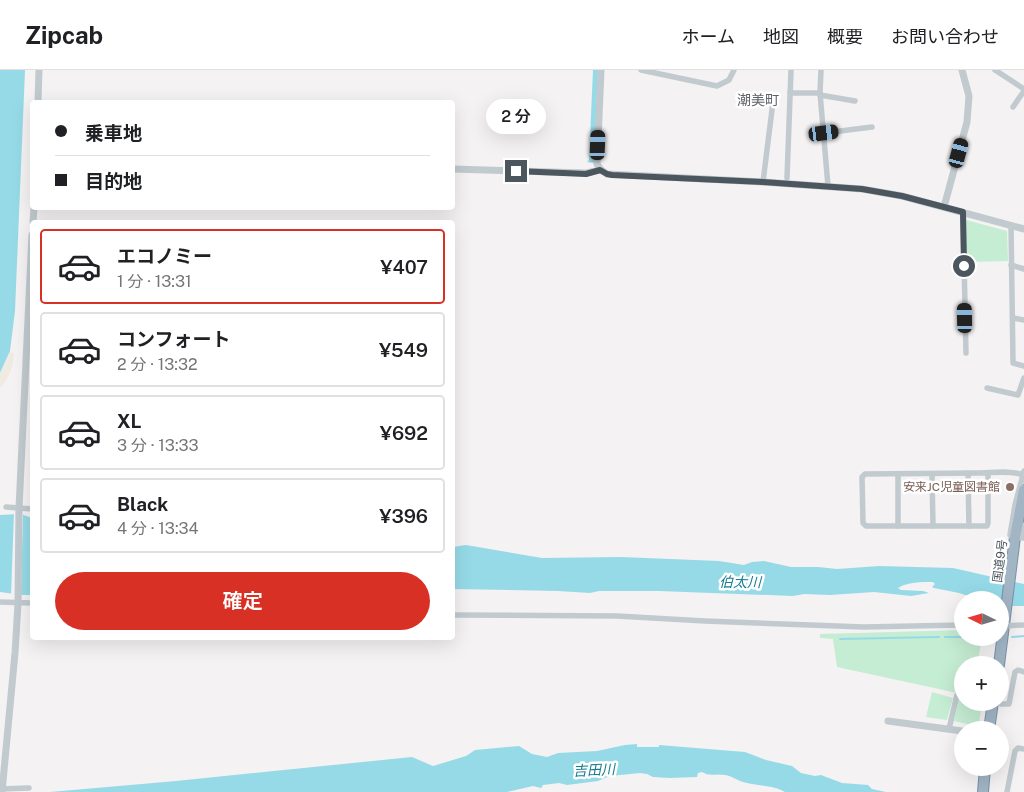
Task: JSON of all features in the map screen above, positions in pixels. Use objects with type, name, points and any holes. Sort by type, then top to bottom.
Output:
[{"type":"highway","name":"国道9号","points":[[1009,592],[1019,538],[1024,490]]},
{"type":"highway","points":[[983,792],[985,776]]},
{"type":"street","points":[[38,100],[39,70]]},
{"type":"street","points":[[601,70],[598,164],[600,170],[607,174],[862,189],[894,194],[1024,229]]},
{"type":"street","points":[[641,70],[717,86],[729,80],[734,70]]},
{"type":"street","points":[[787,178],[791,70]]},
{"type":"street","points":[[821,70],[820,94],[828,186]]},
{"type":"street","points":[[944,207],[967,122],[969,96],[962,70]]},
{"type":"street","points":[[995,70],[1024,90],[1013,108]]},
{"type":"street","points":[[790,93],[820,94],[855,100]]},
{"type":"street","points":[[763,182],[773,102]]},
{"type":"street","points":[[824,133],[872,127]]},
{"type":"street","points":[[455,170],[586,174],[600,170]]},
{"type":"street","points":[[963,212],[966,353]]},
{"type":"street","points":[[1011,225],[1013,363],[1024,366]]},
{"type":"street","points":[[1011,265],[1024,269]]},
{"type":"street","points":[[29,788],[1,790],[15,653],[18,603],[19,508],[30,277]]},
{"type":"street","points":[[1012,318],[1024,320]]},
{"type":"street","points":[[987,388],[1018,395],[1024,378]]},
{"type":"street","points":[[968,473],[969,526]]},
{"type":"street","points":[[988,473],[987,526],[866,526],[863,523],[862,478],[865,474],[932,474],[968,473],[988,473],[1024,473],[1015,504],[1010,535],[1019,538],[1024,525]]},
{"type":"street","points":[[898,474],[898,526]]},
{"type":"street","points":[[932,474],[933,526]]},
{"type":"street","points":[[6,507],[30,509]]},
{"type":"street","points":[[0,602],[30,603]]},
{"type":"street","points":[[455,615],[617,616],[864,626],[954,625]]},
{"type":"street","points":[[1009,625],[1024,625]]},
{"type":"street","points":[[1009,704],[1015,672],[1018,670],[1024,672]]},
{"type":"street","points":[[949,729],[954,708]]},
{"type":"street","points":[[888,721],[954,729]]},
{"type":"street","points":[[1006,792],[1016,750],[1024,749]]},
{"type":"green space","points":[[966,220],[1007,231],[1008,261],[966,262]]},
{"type":"green space","points":[[954,630],[954,646],[981,646],[979,656],[954,656],[954,692],[837,667],[833,639],[820,638],[820,634]]},
{"type":"green space","points":[[932,692],[953,698],[947,720],[926,717]]},
{"type":"green space","points":[[956,711],[981,711],[979,721],[954,721]]},
{"type":"sand","points":[[10,352],[14,353],[12,367],[0,388],[0,374]]},
{"type":"water","points":[[0,70],[25,70],[15,311],[10,351],[0,373]]},
{"type":"water","points":[[593,70],[598,70],[594,163],[587,162],[589,160]]},
{"type":"water","points":[[18,514],[15,594],[0,592],[0,515]]},
{"type":"water","points":[[21,514],[30,517],[30,595],[19,595]]},
{"type":"water","name":"伯太川","points":[[466,545],[542,558],[621,557],[719,561],[744,565],[764,561],[791,567],[837,569],[879,566],[953,568],[1024,584],[1024,606],[1009,606],[1009,591],[954,592],[934,588],[932,587],[935,584],[933,582],[910,583],[898,588],[929,593],[911,596],[874,592],[793,596],[659,591],[599,591],[590,593],[455,589],[455,547]]},
{"type":"water","name":"吉田川","points":[[637,744],[637,747],[659,747],[659,745],[745,752],[766,760],[792,766],[801,773],[815,776],[821,775],[842,783],[868,785],[872,789],[886,792],[785,792],[776,788],[743,782],[728,776],[702,772],[698,773],[697,777],[653,777],[640,773],[610,776],[598,781],[567,785],[559,783],[543,785],[541,788],[533,786],[507,792],[50,792],[412,757],[433,766],[466,756],[475,750],[519,746],[532,754],[547,757],[558,753],[597,751]]},
{"type":"pier","points":[[14,512],[23,512],[21,597],[11,596]]},
{"type":"waterway","points":[[1012,637],[1024,636]]},
{"type":"waterway","points":[[840,639],[939,637]]},
{"type":"waterway","points":[[945,637],[954,637]]},
{"type":"place","name":"安来JC児童図書館","points":[[1010,487]]},
{"type":"district","name":"潮美町","points":[[758,100]]},
{"type":"route","points":[[516,171],[586,174],[600,170],[612,175],[846,187],[902,196],[963,212],[964,266]]}]
